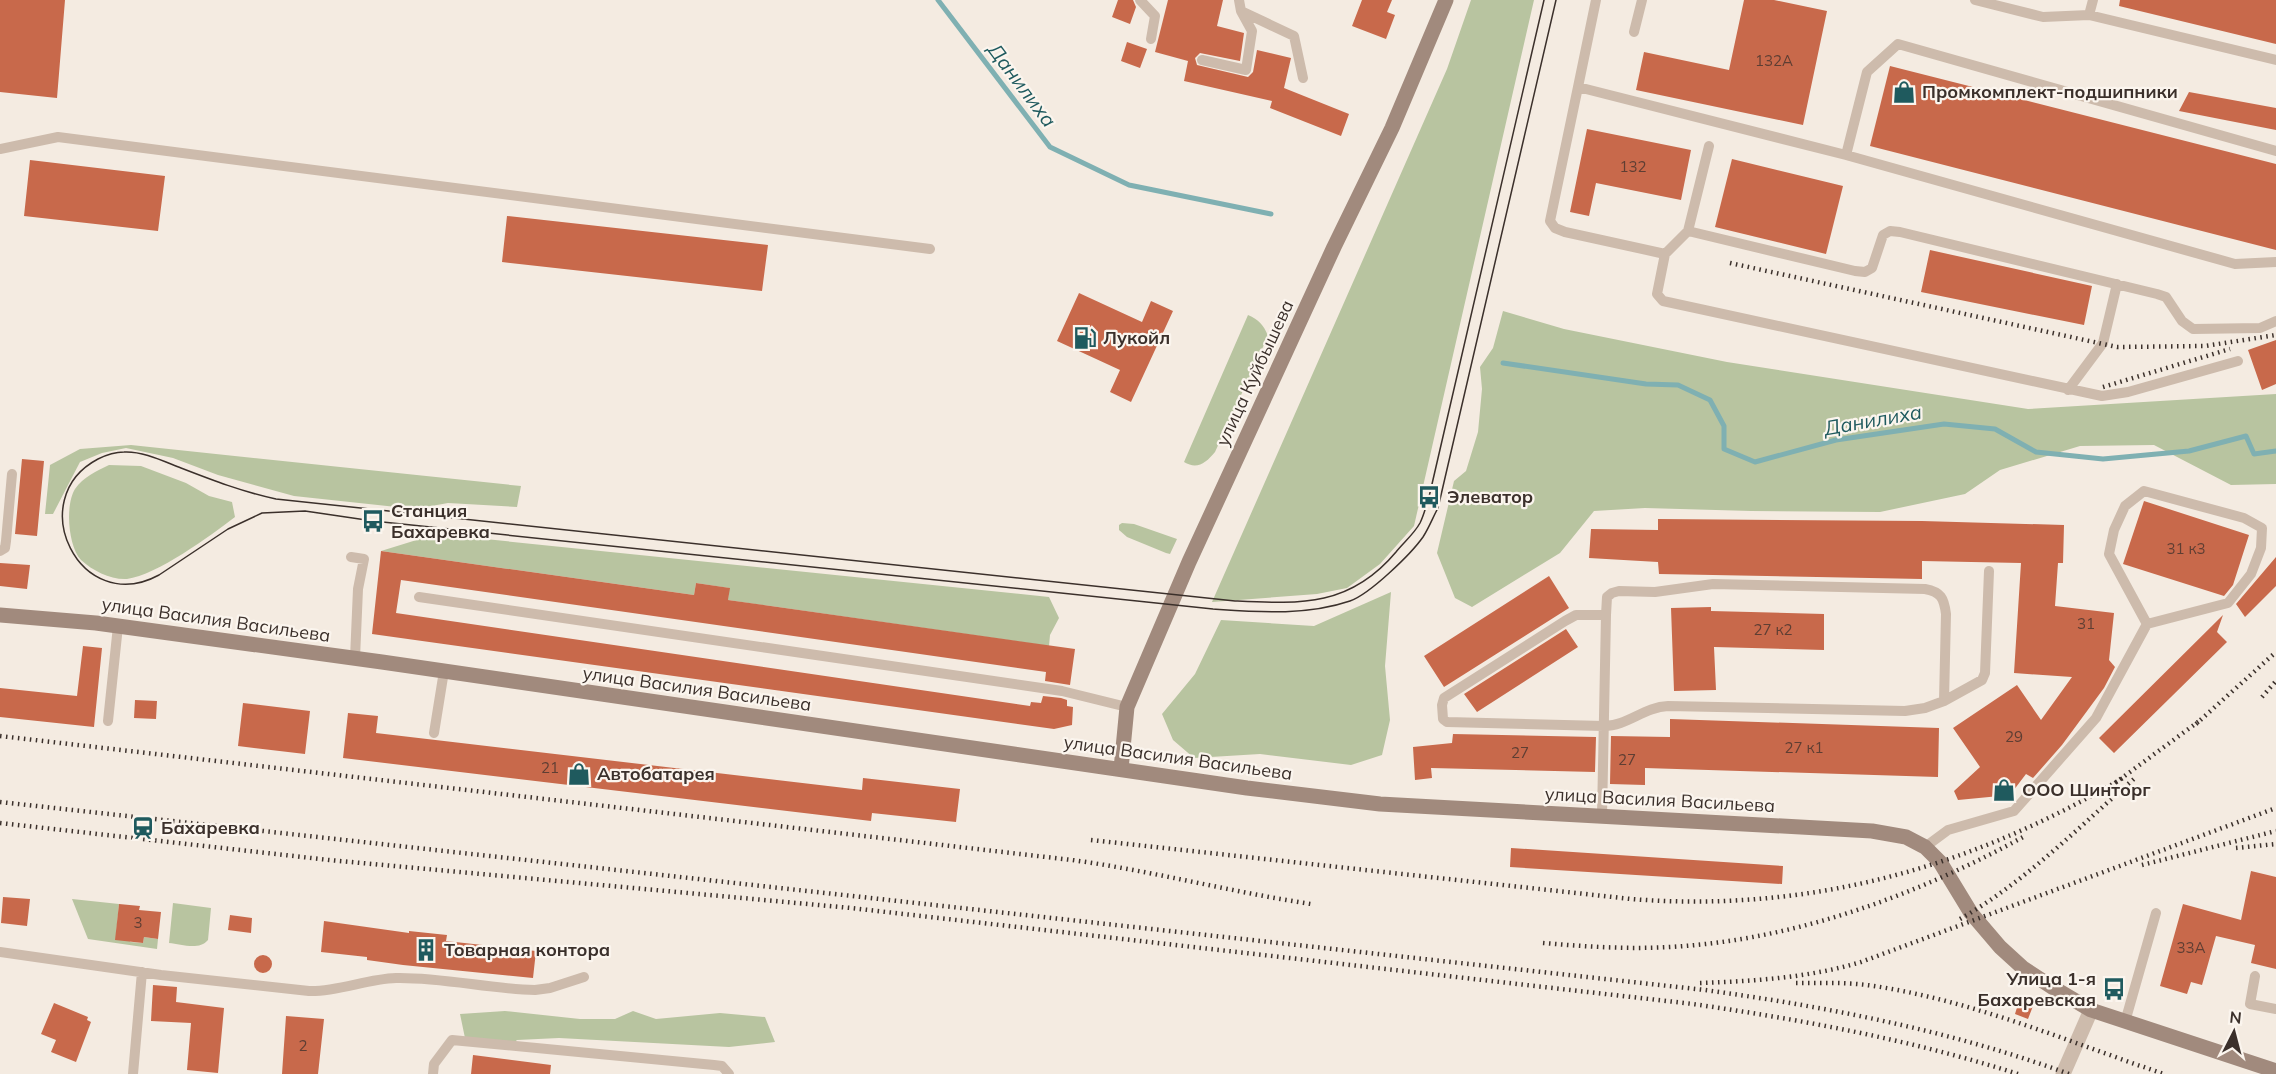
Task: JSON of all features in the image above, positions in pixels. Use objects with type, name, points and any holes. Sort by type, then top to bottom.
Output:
[{"type":"main road","name":"улица Куйбышева","points":[[1121,769],[1127,707],[1190,562],[1329,258],[1392,128],[1446,0]]},
{"type":"main road","name":"улица Василия Васильева","points":[[0,615],[117,626],[355,658],[1247,789],[1380,804],[1872,831],[1906,837],[1925,847],[1940,862],[1971,913],[2010,957],[2034,976],[2091,1010],[2276,1071]]},
{"type":"street","points":[[2063,1074],[2091,1010]]},
{"type":"lane","points":[[1140,0],[1155,16],[1152,39]]},
{"type":"lane","points":[[1596,0],[1550,221],[1555,228],[1565,232],[1665,254]]},
{"type":"lane","points":[[1634,32],[1642,0]]},
{"type":"lane","points":[[1975,0],[2043,16],[2089,15],[2276,60]]},
{"type":"lane","points":[[2089,15],[2093,0]]},
{"type":"lane","points":[[1202,60],[1246,70],[1252,31],[1240,5]]},
{"type":"lane","points":[[1240,5],[1294,36],[1303,78]]},
{"type":"lane","points":[[1846,155],[1867,72],[1898,44],[2276,151]]},
{"type":"lane","points":[[1578,87],[1846,155],[2235,264],[2276,262]]},
{"type":"lane","points":[[0,149],[58,137],[930,249]]},
{"type":"lane","points":[[1709,146],[1688,231],[1665,254],[1658,294],[1663,302],[2103,396],[2115,395],[2238,361]]},
{"type":"lane","points":[[1688,231],[1865,272],[1872,268],[1883,235],[1890,231],[1900,232],[2166,297],[2182,321],[2193,329],[2260,328],[2276,321]]},
{"type":"lane","points":[[2068,390],[2103,344],[2117,284]]},
{"type":"lane","points":[[0,551],[5,548],[12,474]]},
{"type":"lane","points":[[1925,847],[1948,830],[2014,812],[2096,718],[2147,624],[2228,603],[2251,574],[2261,548],[2262,528],[2244,518],[2144,491],[2125,507],[2114,530],[2109,554],[2147,624]]},
{"type":"lane","points":[[351,556],[364,559],[358,589],[355,658]]},
{"type":"lane","points":[[1606,615],[1576,615],[1448,695],[1442,705],[1443,719],[1447,722],[1617,726],[1655,706],[1905,711],[1925,708],[1944,701],[1982,680],[1985,673],[1989,571]]},
{"type":"lane","points":[[1602,816],[1606,615],[1607,597],[1612,593],[1619,591],[1655,592],[1713,584],[1937,591],[1944,600],[1946,614],[1944,701]]},
{"type":"lane","points":[[419,597],[1062,691],[1127,707]]},
{"type":"lane","points":[[108,721],[117,626]]},
{"type":"lane","points":[[434,733],[444,671]]},
{"type":"lane","points":[[2125,1022],[2156,913]]},
{"type":"lane","points":[[0,952],[236,984],[321,992],[367,981],[396,978],[535,990],[550,988],[584,977]]},
{"type":"lane","points":[[134,1074],[142,972]]},
{"type":"lane","points":[[2255,976],[2250,1004],[2276,1010]]},
{"type":"lane","points":[[433,1074],[434,1064],[452,1040],[714,1065],[722,1066],[729,1074]]},
{"type":"green space","points":[[1471,0],[1534,0],[1414,526],[1380,564],[1347,588],[1317,594],[1212,602],[1447,69]]},
{"type":"green space","points":[[1503,311],[1564,329],[1727,362],[2028,409],[2276,394],[2276,484],[2231,485],[2154,445],[2080,446],[2000,470],[1965,494],[1880,512],[1645,508],[1594,511],[1560,553],[1472,607],[1455,598],[1437,553],[1454,481],[1466,471],[1478,432],[1482,389],[1480,367],[1493,348]]},
{"type":"green space","points":[[1248,315],[1260,323],[1268,336],[1215,452],[1201,464],[1193,465],[1184,462]]},
{"type":"green space","points":[[131,445],[521,486],[517,507],[448,503],[415,509],[294,496],[218,475],[173,458],[126,448],[102,453],[80,462],[53,514],[45,514],[50,465],[80,449]]},
{"type":"green space","points":[[109,465],[141,466],[186,483],[209,496],[232,502],[235,517],[183,554],[153,570],[127,579],[103,574],[86,564],[77,554],[71,536],[69,515],[72,496],[78,485],[90,475]]},
{"type":"green space","points":[[1134,524],[1177,539],[1170,554],[1166,553],[1127,537],[1119,530],[1119,525]]},
{"type":"green space","points":[[436,534],[1049,597],[1059,618],[1050,635],[1049,646],[728,600],[729,588],[696,583],[694,595],[381,551]]},
{"type":"green space","points":[[1391,592],[1385,666],[1390,720],[1382,755],[1351,765],[1260,754],[1194,758],[1173,740],[1162,714],[1195,674],[1221,620],[1314,626]]},
{"type":"green space","points":[[72,899],[119,904],[116,935],[131,936],[130,942],[143,943],[144,937],[158,939],[157,949],[88,939]]},
{"type":"green space","points":[[173,903],[211,908],[208,940],[200,945],[190,946],[169,943]]},
{"type":"green space","points":[[505,1011],[580,1019],[615,1019],[633,1011],[656,1019],[720,1013],[765,1017],[775,1042],[729,1047],[559,1038],[517,1040],[507,1049],[465,1038],[460,1014]]},
{"type":"building","points":[[0,0],[65,0],[57,98],[0,92]]},
{"type":"building","points":[[1118,0],[1133,0],[1136,7],[1130,24],[1112,17]]},
{"type":"building","points":[[1168,0],[1223,0],[1217,26],[1244,33],[1240,61],[1200,53],[1195,58],[1197,65],[1248,77],[1253,72],[1257,50],[1291,58],[1284,88],[1349,114],[1341,136],[1270,108],[1272,101],[1184,81],[1188,61],[1155,52]]},
{"type":"building","points":[[1362,0],[1392,0],[1387,12],[1395,15],[1386,39],[1352,26]]},
{"type":"building","points":[[1744,0],[1774,0],[1827,11],[1803,125],[1636,90],[1644,52],[1729,70]]},
{"type":"building","points":[[2120,0],[2276,0],[2276,44],[2119,6]]},
{"type":"building","points":[[1127,42],[1147,49],[1140,68],[1121,61]]},
{"type":"building","points":[[1890,66],[2276,164],[2276,250],[1870,146]]},
{"type":"building","points":[[2189,92],[2276,108],[2276,130],[2179,111]]},
{"type":"building","points":[[1587,129],[1691,150],[1681,200],[1596,183],[1589,216],[1570,212]]},
{"type":"building","points":[[1732,159],[1843,186],[1826,254],[1715,227]]},
{"type":"building","points":[[30,160],[165,176],[158,231],[24,216]]},
{"type":"building","points":[[507,216],[768,245],[762,291],[502,262]]},
{"type":"building","points":[[1930,250],[2092,286],[2084,325],[1921,292]]},
{"type":"building","points":[[1079,293],[1142,322],[1151,301],[1173,311],[1131,402],[1110,392],[1120,370],[1057,341]]},
{"type":"building","points":[[2276,340],[2276,384],[2262,390],[2248,350]]},
{"type":"building","points":[[22,459],[44,461],[37,536],[15,534]]},
{"type":"building","points":[[2144,501],[2249,535],[2233,585],[2224,596],[2123,564]]},
{"type":"building","points":[[1658,519],[1922,521],[2064,525],[2063,563],[2058,563],[2055,606],[2114,613],[2109,660],[2115,667],[2104,688],[2062,745],[2033,778],[2026,774],[2010,795],[1958,800],[1954,791],[1980,767],[1953,728],[2017,685],[2041,720],[2072,677],[2014,673],[2021,563],[1922,561],[1922,579],[1659,574],[1658,562],[1589,558],[1591,529],[1658,530]]},
{"type":"building","points":[[381,551],[694,595],[696,583],[730,588],[728,600],[1075,649],[1070,685],[1045,681],[1046,672],[401,580],[396,613],[1030,706],[1031,702],[1041,703],[1043,696],[1061,698],[1067,700],[1067,706],[1073,707],[1072,725],[1054,729],[372,634]]},
{"type":"building","points":[[2276,557],[2276,586],[2245,617],[2236,604]]},
{"type":"building","points":[[0,563],[30,565],[27,589],[0,586]]},
{"type":"building","points":[[1549,576],[1569,608],[1444,687],[1424,656]]},
{"type":"building","points":[[1711,607],[1711,611],[1824,614],[1824,650],[1714,647],[1716,690],[1674,691],[1671,608]]},
{"type":"building","points":[[2223,615],[2217,632],[2227,642],[2114,753],[2099,738]]},
{"type":"building","points":[[1566,629],[1578,647],[1477,712],[1464,694]]},
{"type":"building","points":[[83,646],[102,648],[94,727],[0,717],[0,688],[77,696]]},
{"type":"building","points":[[135,700],[157,701],[156,719],[134,718]]},
{"type":"building","points":[[243,703],[310,711],[305,754],[238,746]]},
{"type":"building","points":[[348,713],[378,716],[376,733],[862,790],[863,778],[960,789],[956,822],[872,813],[871,821],[343,758]]},
{"type":"building","points":[[1670,719],[1939,728],[1938,777],[1645,768],[1645,785],[1610,784],[1611,736],[1670,737]]},
{"type":"building","points":[[1453,734],[1596,737],[1595,772],[1431,768],[1432,778],[1415,780],[1413,747],[1452,743]]},
{"type":"building","points":[[1511,848],[1783,866],[1782,884],[1510,867]]},
{"type":"building","points":[[2251,871],[2276,877],[2276,969],[2251,963],[2255,945],[2216,936],[2202,985],[2191,982],[2187,994],[2160,986],[2183,904],[2241,920]]},
{"type":"building","points":[[3,897],[30,899],[27,926],[1,923]]},
{"type":"building","points":[[119,904],[140,906],[139,910],[161,912],[158,939],[144,937],[143,943],[115,940]]},
{"type":"building","points":[[230,915],[252,918],[251,933],[228,930]]},
{"type":"building","points":[[324,921],[409,933],[409,931],[447,935],[446,941],[536,951],[533,978],[403,965],[367,960],[367,957],[321,952]]},
{"type":"building","points":[[263,955],[269,958],[272,964],[269,970],[263,973],[257,970],[254,964],[257,958]]},
{"type":"building","points":[[153,985],[177,987],[176,1002],[224,1008],[218,1073],[187,1070],[191,1023],[151,1021]]},
{"type":"building","points":[[2019,1001],[2033,1006],[2028,1019],[2015,1014]]},
{"type":"building","points":[[54,1003],[88,1017],[87,1020],[91,1022],[76,1062],[51,1052],[56,1040],[41,1034]]},
{"type":"building","points":[[286,1016],[324,1019],[318,1074],[282,1074]]},
{"type":"building","points":[[473,1055],[551,1065],[550,1074],[471,1074]]},
{"type":"waterway","name":"Данилиха","points":[[938,0],[1050,147],[1129,185],[1271,214]]},
{"type":"waterway","name":"Данилиха","points":[[1503,363],[1646,384],[1678,385],[1710,400],[1724,426],[1724,449],[1755,462],[1836,440],[1944,424],[1995,429],[2036,452],[2103,459],[2189,451],[2246,436],[2254,454],[2276,451]]},
{"type":"tram line","points":[[1544,0],[1424,514],[1415,531],[1379,570],[1361,583],[1342,592],[1303,601],[1235,601],[276,499],[228,485],[153,457],[131,452],[111,454],[98,459],[76,477],[64,500],[63,525],[70,548],[85,568],[105,581],[131,584],[159,575],[228,529],[262,513],[305,511],[373,521],[1213,609],[1299,611],[1350,601],[1379,582],[1409,553],[1423,537],[1438,508],[1556,0]]},
{"type":"railway","points":[[1730,263],[2117,347],[2205,346],[2276,335]]},
{"type":"railway","points":[[2103,387],[2230,349]]},
{"type":"railway","points":[[2196,724],[2276,652]]},
{"type":"railway","points":[[2262,697],[2276,681]]},
{"type":"railway","points":[[2115,783],[2202,719]]},
{"type":"railway","points":[[0,736],[1072,860],[1311,904]]},
{"type":"railway","points":[[1091,840],[1631,899],[1697,902],[1761,899],[1825,891],[1886,878],[1947,860],[2007,837],[2065,810],[2123,778]]},
{"type":"railway","points":[[1960,919],[2029,871],[2135,778]]},
{"type":"railway","points":[[0,802],[1705,990],[1797,1004],[1889,1022],[1980,1045],[2069,1074]]},
{"type":"railway","points":[[1700,983],[1761,980],[1801,975],[1861,962],[2276,808]]},
{"type":"railway","points":[[0,823],[329,860],[851,908],[1693,1004],[1857,1032],[1938,1051],[2018,1074]]},
{"type":"railway","points":[[2142,865],[2276,831]]},
{"type":"railway","points":[[1543,943],[1649,948],[1729,941],[1773,933],[1860,909],[1903,893],[1945,876],[2025,836]]},
{"type":"railway","points":[[2236,848],[2276,844]]},
{"type":"railway","points":[[1796,983],[1864,985],[1948,1002],[1985,1012],[2164,1074]]},
{"type":"place","name":"Промкомплект-подшипники","points":[[1904,92]]},
{"type":"place","name":"Лукойл","points":[[1085,338]]},
{"type":"place","name":"Элеватор","points":[[1429,497]]},
{"type":"place","name":"Станция Бахаревка","points":[[373,521]]},
{"type":"place","name":"Автобатарея","points":[[579,774]]},
{"type":"place","name":"ООО Шинторг","points":[[2004,790]]},
{"type":"place","name":"Бахаревка","points":[[143,828]]},
{"type":"place","name":"Товарная контора","points":[[426,950]]},
{"type":"place","name":"Улица 1-я Бахаревская","points":[[2114,989]]}]
